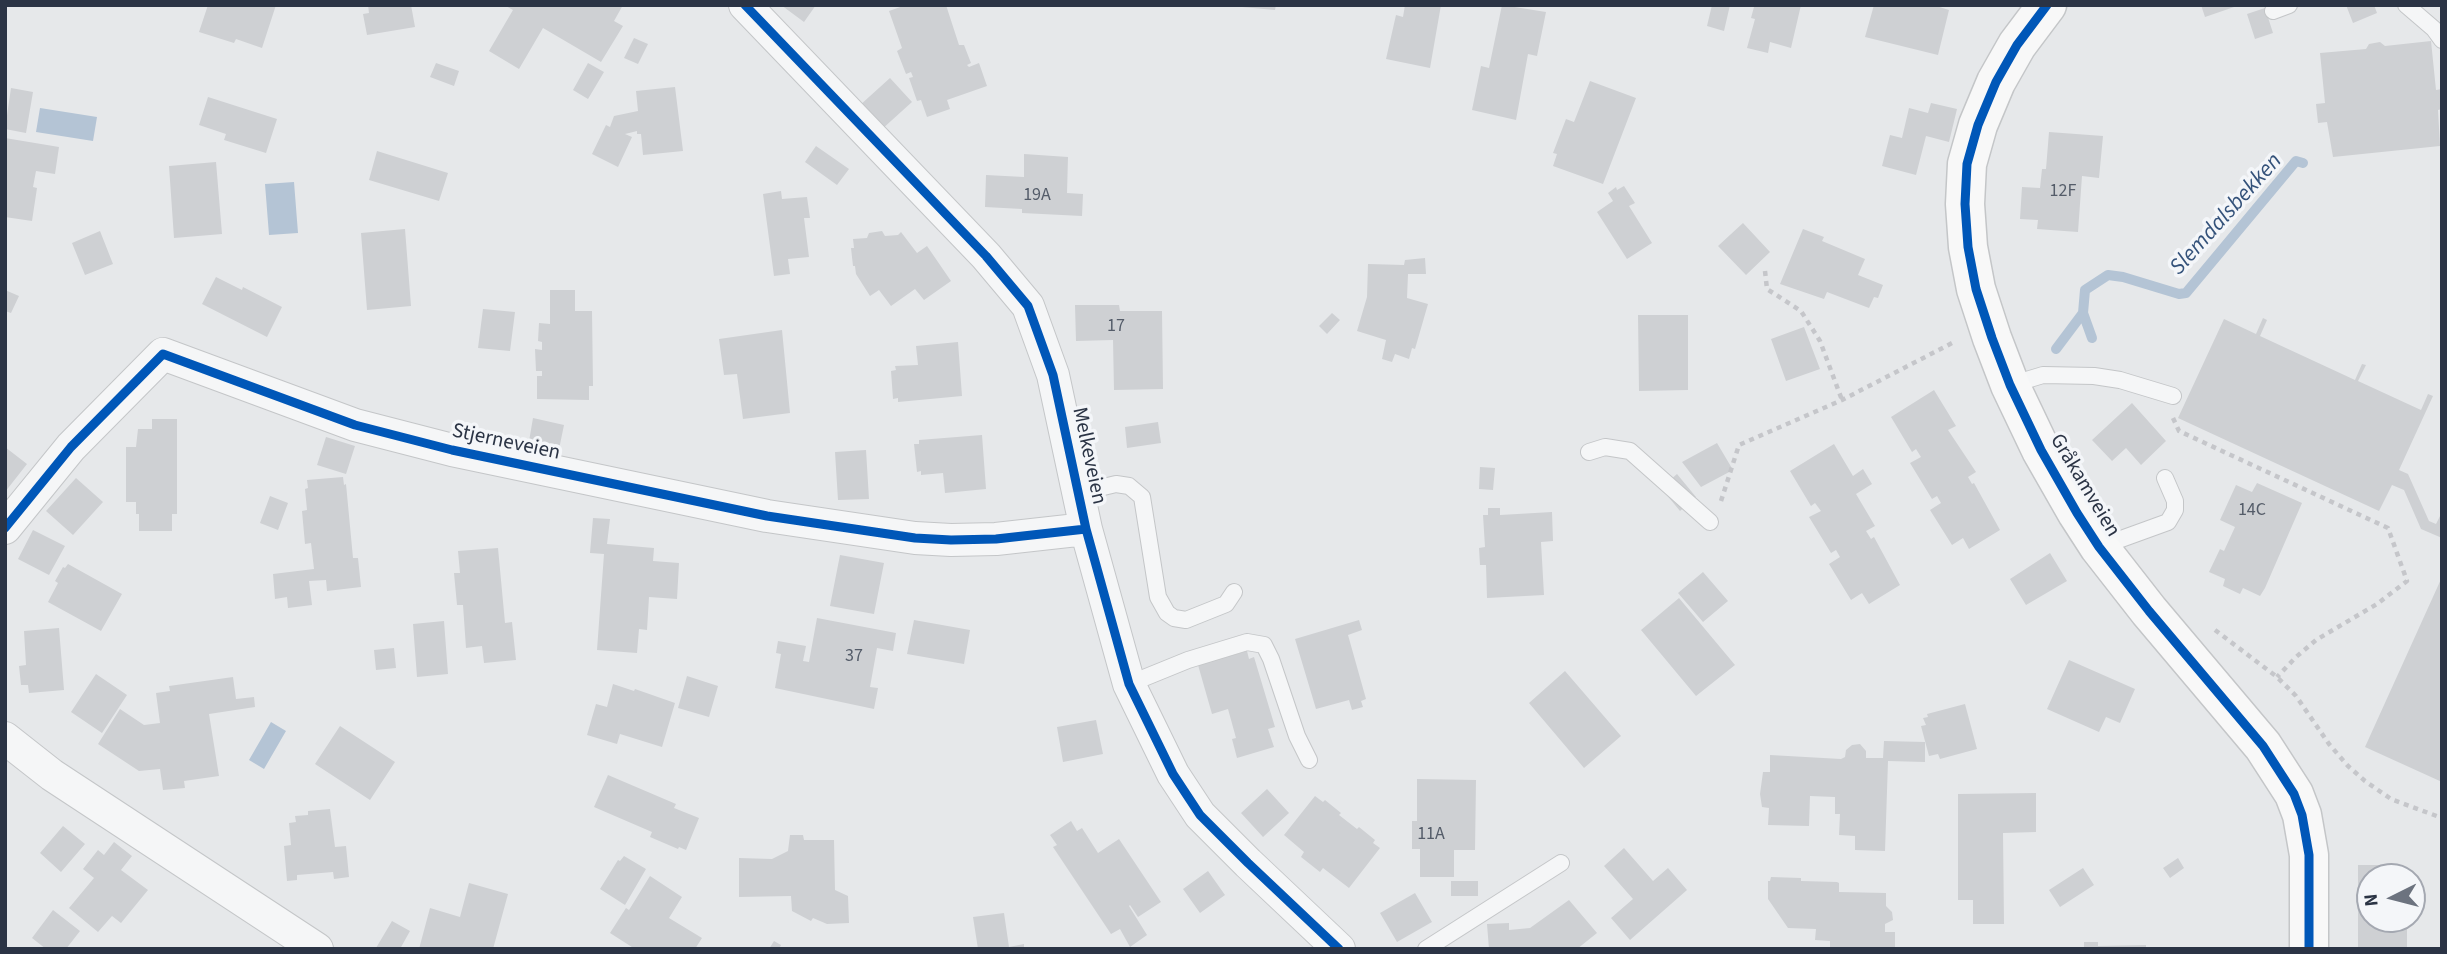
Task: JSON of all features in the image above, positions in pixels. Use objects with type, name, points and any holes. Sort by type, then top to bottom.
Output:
[{"type":"street","name":"Melkeveien","points":[[745,5],[986,256],[1028,306],[1053,375],[1086,529],[1129,684],[1173,774],[1200,815],[1339,949]]},
{"type":"street","name":"Gråkamveien","points":[[2047,5],[2017,45],[1996,82],[1978,125],[1967,164],[1965,204],[1968,247],[1976,289],[2010,385],[2041,450],[2099,547],[2149,611],[2263,746],[2294,794],[2302,815],[2309,855],[2308,949]]},
{"type":"street","name":"Stjerneveien","points":[[5,528],[71,447],[163,354],[355,425],[452,450],[767,516],[881,533],[951,540],[996,539],[1086,529]]},
{"type":"street","points":[[5,738],[52,775],[317,949]]},
{"type":"lane","points":[[2273,12],[2289,5]]},
{"type":"lane","points":[[2406,5],[2434,29],[2442,40]]},
{"type":"lane","points":[[2010,385],[2043,375],[2094,376],[2120,380],[2168,394]]},
{"type":"lane","points":[[1589,452],[1605,447],[1630,451],[1710,522]]},
{"type":"lane","points":[[2099,547],[2168,522],[2175,510],[2175,501],[2165,478]]},
{"type":"lane","points":[[1078,493],[1116,484],[1129,486],[1142,497],[1158,597],[1167,613],[1174,618],[1186,620],[1226,604],[1234,592]]},
{"type":"lane","points":[[1129,684],[1188,660],[1247,642],[1264,645],[1272,659],[1297,736],[1309,760]]},
{"type":"lane","points":[[1426,949],[1561,863]]},
{"type":"path","points":[[1765,271],[1767,289],[1801,311],[1820,341],[1842,400]]},
{"type":"path","points":[[1710,522],[1724,497],[1739,445],[1842,400],[1987,325]]},
{"type":"path","points":[[2168,394],[2179,431],[2388,528],[2407,581],[2377,604],[2316,640],[2277,677]]},
{"type":"path","points":[[2214,630],[2277,677],[2296,696],[2329,744],[2365,781],[2391,799],[2442,818]]},
{"type":"water","points":[[40,108],[97,117],[93,141],[36,132]]},
{"type":"water","points":[[294,182],[298,233],[269,235],[265,184]]},
{"type":"water","points":[[271,722],[286,731],[264,769],[249,760]]},
{"type":"building","points":[[208,5],[276,5],[262,48],[236,39],[234,43],[199,32]]},
{"type":"building","points":[[368,5],[411,5],[415,27],[367,35],[363,14],[369,13]]},
{"type":"building","points":[[504,5],[623,5],[614,21],[623,26],[601,62],[543,28],[519,69],[489,51],[513,10]]},
{"type":"building","points":[[781,5],[816,5],[804,22]]},
{"type":"building","points":[[906,5],[946,5],[959,45],[964,45],[971,63],[967,65],[969,67],[979,63],[987,86],[947,100],[950,109],[927,117],[921,100],[917,101],[909,78],[913,77],[911,72],[906,74],[897,51],[902,48],[889,11]]},
{"type":"building","points":[[1242,5],[1276,5],[1275,10]]},
{"type":"building","points":[[1405,5],[1441,5],[1430,68],[1386,59],[1396,15],[1403,17]]},
{"type":"building","points":[[1502,5],[1546,12],[1537,56],[1528,54],[1516,120],[1472,110],[1481,66],[1489,68]]},
{"type":"building","points":[[1712,5],[1730,5],[1724,31],[1707,26]]},
{"type":"building","points":[[1801,5],[1791,48],[1770,42],[1768,53],[1747,48],[1755,19],[1751,18],[1754,7]]},
{"type":"building","points":[[1874,5],[1933,5],[1949,10],[1938,55],[1865,37]]},
{"type":"building","points":[[2201,5],[2237,5],[2237,6],[2205,17]]},
{"type":"building","points":[[2346,5],[2374,5],[2377,13],[2353,23]]},
{"type":"building","points":[[2265,8],[2273,33],[2255,39],[2247,14]]},
{"type":"building","points":[[634,38],[648,44],[638,64],[624,58]]},
{"type":"building","points":[[2431,41],[2436,90],[2442,89],[2442,109],[2438,110],[2440,146],[2333,157],[2327,122],[2318,123],[2316,104],[2325,103],[2320,53],[2366,49],[2369,44],[2380,42],[2385,46]]},
{"type":"building","points":[[436,63],[459,71],[454,86],[430,77]]},
{"type":"building","points":[[588,63],[604,72],[588,99],[573,90]]},
{"type":"building","points":[[890,78],[912,102],[881,130],[859,106]]},
{"type":"building","points":[[1590,81],[1636,98],[1603,184],[1553,166],[1557,154],[1553,153],[1566,119],[1574,122]]},
{"type":"building","points":[[675,87],[683,151],[643,155],[641,134],[637,134],[637,131],[625,134],[632,137],[618,167],[592,154],[606,125],[610,127],[614,116],[638,111],[636,91]]},
{"type":"building","points":[[11,88],[33,92],[26,133],[5,129]]},
{"type":"building","points":[[208,97],[277,119],[266,153],[224,140],[226,134],[199,125]]},
{"type":"building","points":[[1931,103],[1957,109],[1949,142],[1926,136],[1916,175],[1882,166],[1890,135],[1902,138],[1909,108],[1928,113]]},
{"type":"building","points":[[2049,132],[2103,136],[2099,178],[2082,176],[2078,232],[2037,229],[2038,220],[2020,219],[2022,187],[2040,188],[2042,169],[2046,169]]},
{"type":"building","points":[[5,138],[59,147],[55,174],[36,171],[33,187],[37,188],[32,221],[5,217]]},
{"type":"building","points":[[816,146],[849,169],[837,185],[805,162]]},
{"type":"building","points":[[377,151],[448,173],[439,201],[369,180]]},
{"type":"building","points":[[1024,154],[1068,157],[1067,193],[1083,194],[1082,216],[1022,213],[1022,209],[985,207],[986,175],[1024,177]]},
{"type":"building","points":[[216,162],[222,234],[174,238],[169,166]]},
{"type":"building","points":[[1624,186],[1635,203],[1629,206],[1652,243],[1627,259],[1597,212],[1613,201],[1608,193],[1616,187],[1617,190]]},
{"type":"building","points":[[781,191],[782,199],[807,197],[810,218],[804,218],[809,257],[788,259],[790,274],[774,276],[763,194]]},
{"type":"building","points":[[1743,223],[1770,252],[1746,275],[1718,246]]},
{"type":"building","points":[[405,229],[411,306],[367,310],[361,233]]},
{"type":"building","points":[[1803,229],[1824,237],[1822,241],[1865,259],[1858,275],[1883,285],[1878,298],[1874,297],[1869,308],[1827,292],[1824,299],[1780,284]]},
{"type":"building","points":[[100,231],[113,264],[85,275],[72,243]]},
{"type":"building","points":[[882,231],[885,236],[898,235],[901,232],[917,253],[927,246],[951,281],[924,300],[915,289],[891,306],[879,290],[870,296],[856,274],[851,248],[854,248],[853,239],[867,238],[869,233]]},
{"type":"building","points":[[1425,258],[1426,274],[1408,274],[1407,298],[1428,304],[1415,349],[1412,348],[1409,359],[1395,354],[1392,362],[1382,359],[1386,340],[1357,331],[1367,297],[1368,264],[1404,265],[1405,260]]},
{"type":"building","points":[[216,277],[282,307],[267,337],[202,304]]},
{"type":"building","points":[[5,290],[19,296],[11,313],[5,311]]},
{"type":"building","points":[[550,290],[575,290],[575,311],[592,311],[593,386],[589,386],[589,400],[537,399],[537,376],[542,376],[542,371],[536,371],[535,349],[542,350],[542,342],[538,341],[539,323],[550,324]]},
{"type":"building","points":[[1075,305],[1119,305],[1120,311],[1162,311],[1163,389],[1114,390],[1113,340],[1076,341]]},
{"type":"building","points":[[483,309],[515,312],[510,351],[478,348]]},
{"type":"building","points":[[1332,313],[1340,320],[1327,334],[1319,326]]},
{"type":"building","points":[[1638,315],[1688,315],[1688,390],[1639,391]]},
{"type":"building","points":[[2263,318],[2267,320],[2260,336],[2355,380],[2362,364],[2366,365],[2358,381],[2421,410],[2428,394],[2433,396],[2399,470],[2408,474],[2429,521],[2436,524],[2442,512],[2442,538],[2421,529],[2404,490],[2392,485],[2379,511],[2178,418],[2224,319],[2256,334]]},
{"type":"building","points":[[1804,327],[1820,369],[1786,381],[1771,339]]},
{"type":"building","points":[[782,330],[790,413],[743,419],[737,374],[724,375],[719,339]]},
{"type":"building","points":[[958,342],[962,396],[898,402],[898,398],[893,399],[891,371],[896,370],[895,366],[918,365],[916,346]]},
{"type":"building","points":[[1934,390],[1956,426],[1948,430],[1976,472],[1968,477],[2000,530],[1969,549],[1963,538],[1952,545],[1930,510],[1941,503],[1937,496],[1932,499],[1910,463],[1921,457],[1916,449],[1912,452],[1891,417]]},
{"type":"building","points":[[2132,403],[2166,441],[2141,465],[2126,448],[2112,461],[2092,440]]},
{"type":"building","points":[[533,418],[564,425],[557,459],[527,453]]},
{"type":"building","points":[[152,419],[177,419],[177,514],[172,514],[172,531],[139,531],[136,502],[126,502],[126,447],[136,447],[138,429],[152,429]]},
{"type":"building","points":[[1158,422],[1161,443],[1127,448],[1125,427]]},
{"type":"building","points":[[982,435],[986,489],[945,493],[943,473],[921,475],[921,471],[917,472],[914,444],[919,444],[919,440]]},
{"type":"building","points":[[326,437],[355,446],[346,474],[317,465]]},
{"type":"building","points":[[1717,443],[1733,470],[1701,487],[1682,462]]},
{"type":"building","points":[[1834,444],[1853,476],[1863,469],[1872,484],[1856,494],[1875,526],[1866,531],[1871,539],[1874,537],[1900,585],[1869,604],[1862,593],[1851,600],[1829,564],[1840,557],[1836,550],[1831,553],[1809,517],[1821,511],[1815,503],[1811,506],[1790,471]]},
{"type":"building","points":[[5,447],[27,464],[5,492]]},
{"type":"building","points":[[866,450],[869,499],[838,500],[835,452]]},
{"type":"building","points":[[1480,467],[1495,468],[1493,490],[1479,489]]},
{"type":"building","points":[[1677,474],[1696,497],[1680,511],[1661,488]]},
{"type":"building","points":[[343,477],[344,485],[346,484],[353,558],[358,558],[361,587],[327,591],[326,580],[309,581],[312,605],[288,608],[287,597],[275,599],[273,574],[314,569],[311,543],[305,544],[302,511],[307,510],[307,480]]},
{"type":"building","points":[[76,478],[103,502],[73,535],[46,511]]},
{"type":"building","points":[[2257,483],[2302,503],[2260,596],[2243,588],[2240,594],[2223,586],[2225,579],[2209,572],[2220,549],[2224,551],[2235,527],[2220,520],[2236,485],[2252,492]]},
{"type":"building","points":[[270,496],[288,503],[278,530],[260,523]]},
{"type":"building","points":[[1488,508],[1500,508],[1500,515],[1552,512],[1553,541],[1541,542],[1544,595],[1487,598],[1486,565],[1480,565],[1479,548],[1485,547],[1483,515],[1488,515]]},
{"type":"building","points":[[593,518],[610,519],[607,544],[654,548],[653,561],[679,563],[677,599],[649,597],[647,630],[639,629],[637,653],[597,650],[604,554],[590,553]]},
{"type":"building","points":[[33,530],[65,546],[49,575],[18,559]]},
{"type":"building","points":[[498,548],[505,623],[512,622],[516,660],[484,663],[482,646],[466,648],[463,605],[457,605],[454,573],[460,573],[458,551]]},
{"type":"building","points":[[2050,553],[2067,581],[2026,605],[2010,579]]},
{"type":"building","points":[[840,555],[884,563],[874,614],[830,606]]},
{"type":"building","points":[[68,564],[122,594],[101,631],[48,602],[58,583],[55,581],[63,567]]},
{"type":"building","points":[[1703,572],[1728,601],[1703,622],[1678,593]]},
{"type":"building","points":[[2442,577],[2442,782],[2365,747]]},
{"type":"building","points":[[1679,598],[1735,665],[1696,696],[1641,630]]},
{"type":"building","points":[[817,618],[896,633],[893,651],[877,648],[870,687],[878,688],[874,709],[775,688],[781,654],[776,653],[778,641],[806,646],[803,661],[809,662]]},
{"type":"building","points":[[914,620],[970,630],[964,664],[907,654]]},
{"type":"building","points":[[1359,620],[1362,630],[1348,635],[1366,699],[1361,701],[1363,707],[1352,710],[1349,700],[1316,709],[1295,639]]},
{"type":"building","points":[[444,621],[448,674],[417,677],[413,624]]},
{"type":"building","points":[[59,628],[64,690],[29,693],[28,685],[21,685],[19,666],[26,665],[24,631]]},
{"type":"building","points":[[394,648],[396,668],[376,670],[374,650]]},
{"type":"building","points":[[1247,651],[1249,659],[1254,657],[1275,727],[1268,729],[1274,747],[1237,758],[1232,739],[1236,738],[1228,709],[1212,714],[1198,665]]},
{"type":"building","points":[[2069,660],[2135,689],[2120,723],[2106,717],[2099,732],[2047,709]]},
{"type":"building","points":[[1565,671],[1621,736],[1584,768],[1529,703]]},
{"type":"building","points":[[96,674],[127,695],[102,733],[71,712]]},
{"type":"building","points":[[687,676],[718,686],[709,717],[678,708]]},
{"type":"building","points":[[233,677],[236,699],[254,697],[255,707],[209,714],[219,776],[184,781],[185,788],[163,790],[160,769],[139,771],[98,744],[120,709],[144,725],[160,723],[156,693],[170,691],[169,686]]},
{"type":"building","points":[[613,684],[675,703],[662,747],[620,734],[617,744],[587,735],[596,704],[607,707]]},
{"type":"building","points":[[1965,704],[1977,749],[1940,759],[1938,754],[1929,756],[1921,726],[1926,725],[1923,718],[1928,717],[1927,714]]},
{"type":"building","points":[[1096,720],[1103,754],[1063,762],[1057,727]]},
{"type":"building","points":[[340,726],[395,762],[370,800],[315,764]]},
{"type":"building","points":[[1884,741],[1925,742],[1925,762],[1888,761],[1885,851],[1855,850],[1855,836],[1839,835],[1840,814],[1835,814],[1835,797],[1810,796],[1809,826],[1768,825],[1769,808],[1762,807],[1760,794],[1763,772],[1770,772],[1770,755],[1841,759],[1852,745],[1860,744],[1866,751],[1866,758],[1883,758]]},
{"type":"building","points":[[608,775],[676,804],[674,808],[699,818],[686,850],[650,837],[652,832],[594,807]]},
{"type":"building","points":[[1417,779],[1476,780],[1475,850],[1454,850],[1454,877],[1420,877],[1420,849],[1412,849],[1412,821],[1417,821]]},
{"type":"building","points":[[1267,789],[1289,813],[1263,837],[1241,813]]},
{"type":"building","points":[[2036,793],[2036,832],[2003,833],[2004,924],[1973,924],[1973,900],[1958,900],[1958,794]]},
{"type":"building","points":[[1315,796],[1323,802],[1325,800],[1357,829],[1359,827],[1375,840],[1373,843],[1380,848],[1349,888],[1323,868],[1320,872],[1301,857],[1304,852],[1284,835]]},
{"type":"building","points":[[330,809],[335,847],[346,846],[349,877],[334,879],[333,872],[297,875],[297,880],[287,881],[284,846],[291,845],[289,823],[296,822],[295,816],[308,815],[308,811]]},
{"type":"building","points":[[1071,821],[1077,831],[1082,828],[1098,853],[1119,839],[1161,902],[1138,917],[1129,906],[1147,935],[1130,947],[1120,929],[1111,934],[1053,847],[1057,845],[1050,835]]},
{"type":"building","points":[[63,826],[85,844],[61,872],[40,853]]},
{"type":"building","points":[[790,835],[803,835],[804,840],[834,840],[835,890],[848,896],[849,923],[827,924],[813,918],[811,921],[792,911],[791,896],[739,897],[739,858],[772,859],[788,851]]},
{"type":"building","points":[[114,842],[132,856],[121,870],[148,890],[121,923],[112,916],[98,932],[69,908],[94,878],[83,869],[98,850],[104,855]]},
{"type":"building","points":[[1624,848],[1653,881],[1668,868],[1687,890],[1630,940],[1611,918],[1633,899],[1604,866]]},
{"type":"building","points":[[624,856],[646,869],[625,905],[600,889],[618,860]]},
{"type":"building","points":[[2178,858],[2184,868],[2170,878],[2163,868]]},
{"type":"building","points":[[2083,868],[2094,885],[2060,907],[2049,890]]},
{"type":"building","points":[[1208,871],[1225,895],[1200,913],[1183,889]]},
{"type":"building","points":[[650,876],[682,897],[669,918],[702,938],[695,949],[635,949],[610,933],[626,908],[629,910]]},
{"type":"building","points":[[1771,877],[1837,882],[1839,892],[1886,893],[1886,906],[1892,912],[1893,920],[1885,924],[1885,932],[1895,932],[1895,949],[1830,949],[1830,941],[1815,940],[1816,929],[1788,928],[1768,899],[1768,881]]},
{"type":"building","points":[[1451,881],[1478,881],[1478,896],[1451,896]]},
{"type":"building","points":[[469,883],[508,894],[493,949],[419,949],[430,908],[460,917]]},
{"type":"building","points":[[1415,893],[1432,922],[1397,942],[1380,913]]},
{"type":"building","points":[[1569,900],[1597,933],[1577,949],[1489,949],[1487,924],[1509,923],[1509,930],[1530,928]]},
{"type":"building","points":[[53,910],[80,931],[66,949],[46,949],[32,938]]},
{"type":"building","points":[[1004,913],[1009,947],[1024,944],[1024,949],[978,949],[973,917]]},
{"type":"building","points":[[392,921],[410,931],[400,949],[376,948]]},
{"type":"building","points":[[2358,933],[2407,933],[2407,949],[2358,949]]},
{"type":"building","points":[[774,941],[781,945],[779,949],[769,949]]},
{"type":"building","points":[[2084,942],[2098,942],[2098,946],[2146,945],[2146,949],[2084,949]]},
{"type":"waterway","name":"Slemdalsbekken","points":[[2056,349],[2083,313],[2085,290],[2108,275],[2179,294],[2186,293],[2296,161],[2303,163]]},
{"type":"waterway","points":[[2083,313],[2092,338]]},
{"type":"cycle path","points":[[745,5],[986,256],[1028,306],[1053,375],[1086,529],[1129,684],[1173,774],[1200,815],[1339,949]]},
{"type":"cycle path","points":[[2047,5],[2017,45],[1996,82],[1978,125],[1967,164],[1965,204],[1968,247],[1976,289],[2010,385],[2041,450],[2077,513],[2099,547],[2149,611],[2263,746],[2294,794],[2302,815],[2309,855],[2309,949]]},
{"type":"cycle path","points":[[5,528],[71,447],[163,354],[355,425],[452,450],[767,516],[915,538],[951,540],[996,539],[1086,529]]}]
